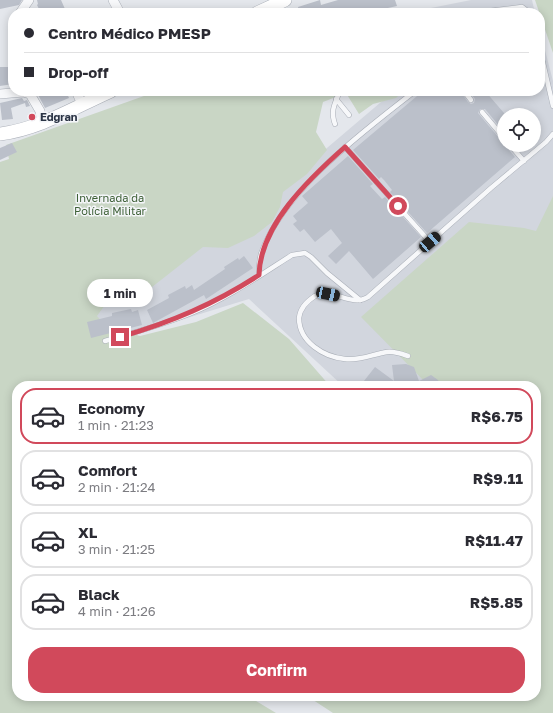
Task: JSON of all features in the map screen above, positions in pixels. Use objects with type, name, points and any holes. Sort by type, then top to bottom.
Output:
[{"type":"main road","points":[[268,8],[285,0]]},
{"type":"main road","points":[[0,134],[29,128],[100,96]]},
{"type":"street","points":[[31,96],[40,111],[42,123]]},
{"type":"street","points":[[78,96],[82,104]]},
{"type":"lane","points":[[545,72],[553,106]]},
{"type":"lane","points":[[335,124],[332,116],[333,106],[338,96]]},
{"type":"lane","points":[[259,275],[261,254],[279,220],[290,205],[322,168],[345,147],[409,96]]},
{"type":"lane","points":[[468,96],[471,100]]},
{"type":"lane","points":[[336,99],[348,115]]},
{"type":"lane","points":[[482,112],[497,130]]},
{"type":"lane","points":[[408,356],[388,352],[361,358],[345,359],[324,353],[313,347],[306,338],[300,328],[299,316],[306,303],[316,296],[328,294],[360,300],[368,297],[546,142],[553,134]]},
{"type":"lane","points":[[345,147],[430,242]]},
{"type":"lane","points":[[516,152],[524,161]]},
{"type":"lane","points":[[105,341],[190,314],[233,292],[292,255],[305,253],[360,300]]},
{"type":"shaded area","points":[[471,0],[532,0],[534,8],[431,8]]},
{"type":"shaded area","points":[[545,50],[553,81],[553,197],[468,381],[338,381],[249,299],[86,349],[63,277],[261,204],[388,96],[545,96]]},
{"type":"green space","points":[[535,0],[553,0],[553,53],[545,29],[545,8],[538,8]]},
{"type":"green space","name":"Invernada da Polícia Militar","points":[[144,96],[338,96],[323,102],[316,132],[327,150],[307,174],[283,192],[280,207],[272,222],[254,236],[228,248],[203,247],[147,291],[110,298],[97,316],[106,326],[140,336],[196,322],[243,303],[289,339],[326,381],[12,381],[12,701],[256,701],[276,713],[0,713],[0,162],[9,159],[6,145]]},
{"type":"green space","name":"Invernada da Polícia Militar","points":[[348,96],[398,96],[396,98],[373,104],[359,114]]},
{"type":"green space","points":[[553,196],[553,713],[333,713],[315,701],[541,701],[541,381],[424,381],[361,317],[469,222],[524,228],[536,231]]},
{"type":"building","points":[[0,0],[22,0],[19,5],[0,9]]},
{"type":"building","points":[[37,0],[61,0],[65,8],[38,8]]},
{"type":"building","points":[[320,0],[321,5],[338,0],[395,0],[397,6],[388,8],[298,7]]},
{"type":"building","points":[[0,67],[8,67],[8,85],[0,86]]},
{"type":"building","points":[[39,96],[68,96],[69,98],[45,108]]},
{"type":"building","points":[[417,96],[464,96],[471,104],[474,103],[475,99],[473,96],[489,96],[500,108],[497,108],[497,124],[485,109],[480,109],[478,113],[497,136],[497,152],[511,152],[515,157],[427,233],[390,192],[392,190],[384,180],[381,177],[379,179],[353,150]]},
{"type":"building","points":[[22,98],[24,101],[27,100],[30,106],[26,107],[25,103],[11,108],[13,119],[2,120],[0,103]]},
{"type":"building","points":[[12,143],[17,152],[0,160],[0,148]]},
{"type":"building","points":[[348,156],[373,184],[370,186],[382,199],[385,197],[421,237],[373,279],[349,251],[336,264],[328,256],[342,243],[331,229],[315,242],[304,229],[300,232],[293,224],[297,221],[293,216],[308,203],[302,196]]},
{"type":"building","points":[[244,256],[253,268],[206,299],[204,295],[153,323],[147,310],[169,298],[168,295],[185,286],[186,289],[192,285],[194,290],[225,269],[224,267]]},
{"type":"building","points":[[131,309],[132,312],[138,310],[142,325],[91,338],[87,322],[112,316],[112,313]]},
{"type":"building","points":[[406,364],[414,367],[419,381],[394,381],[392,365]]},
{"type":"building","points":[[375,367],[394,381],[364,381]]},
{"type":"building","points":[[431,375],[438,381],[419,381]]},
{"type":"place","name":"Edgran","points":[[32,117]]},
{"type":"route","points":[[120,337],[190,314],[233,292],[259,275],[261,254],[267,240],[279,220],[303,188],[345,147],[398,206]]}]
